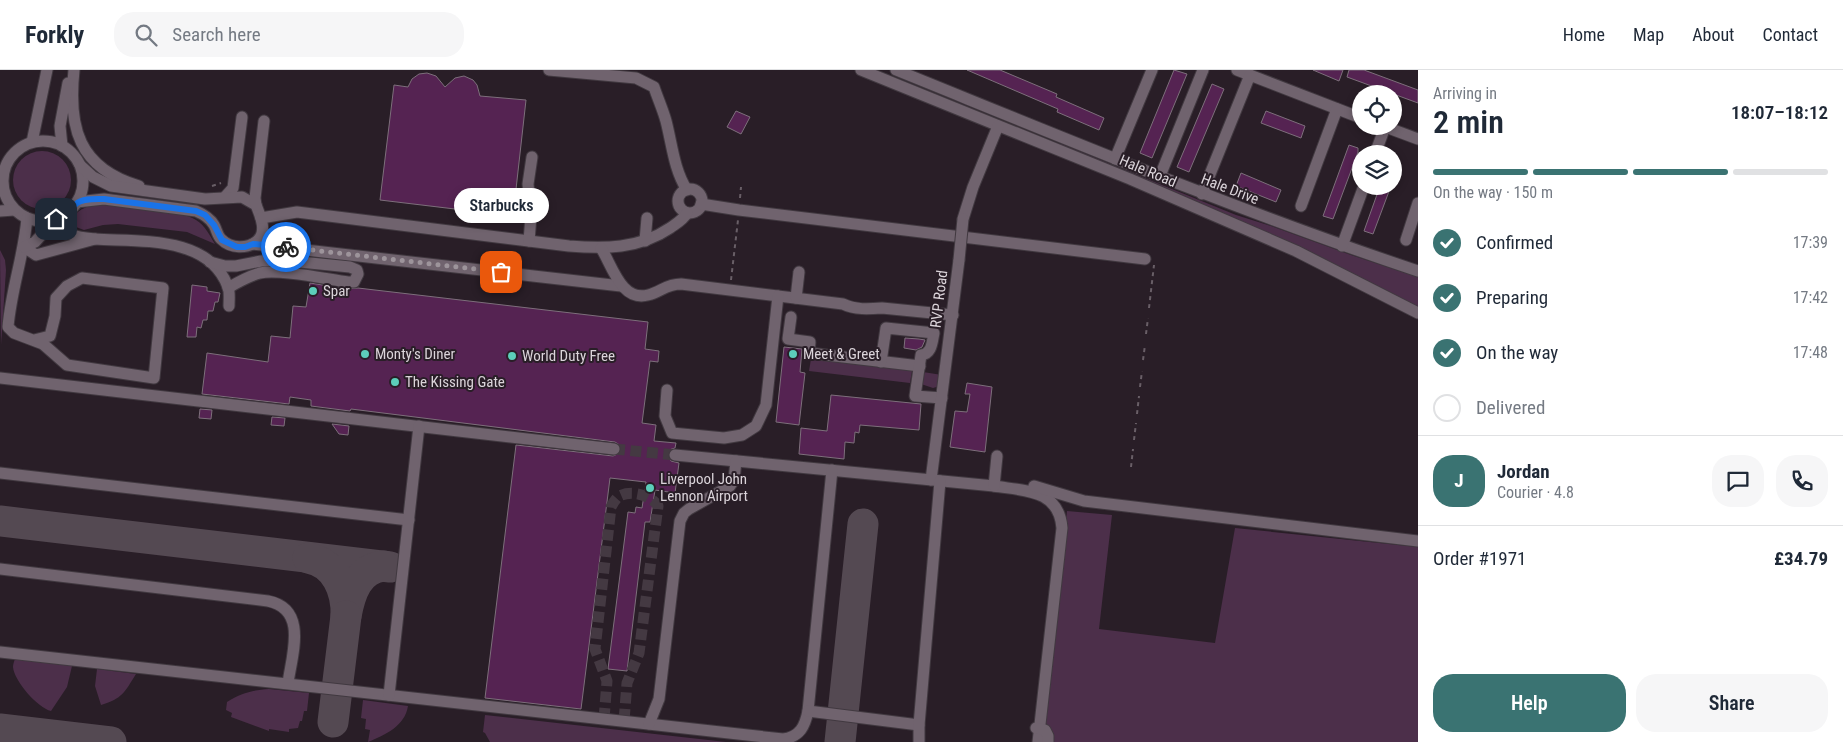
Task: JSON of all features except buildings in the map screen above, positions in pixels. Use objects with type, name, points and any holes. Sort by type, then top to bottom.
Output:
[{"type":"street","points":[[32,142],[47,70]]},
{"type":"street","points":[[62,146],[60,126],[73,70]]},
{"type":"street","points":[[73,70],[74,122],[85,150],[99,166],[112,174],[129,183],[163,194]]},
{"type":"street","points":[[549,70],[637,74],[654,87],[682,182],[687,190]]},
{"type":"street","name":"Hale Drive","points":[[896,70],[1202,194],[1342,246],[1418,271]]},
{"type":"street","points":[[1115,159],[1152,70]]},
{"type":"street","points":[[1160,176],[1203,70]]},
{"type":"street","points":[[1237,70],[1352,115]]},
{"type":"street","name":"Hale Road","points":[[867,71],[1130,179],[1296,252],[1418,313]]},
{"type":"street","points":[[1202,194],[1250,75]]},
{"type":"street","points":[[1301,206],[1337,109]]},
{"type":"street","points":[[225,197],[233,188],[242,117]]},
{"type":"street","points":[[77,202],[104,199],[189,209],[205,215],[214,225],[222,240],[229,244],[245,247],[253,244],[260,239],[262,233],[261,218],[255,198],[264,121]]},
{"type":"street","name":"RVP Road","points":[[919,742],[934,478],[963,219],[973,187],[998,126]]},
{"type":"street","points":[[1402,133],[1418,139]]},
{"type":"street","points":[[80,165],[83,184],[77,202],[69,212],[57,218],[42,221],[27,218],[14,210],[2,192],[2,172],[6,156],[32,142],[47,141],[62,146],[73,154],[80,165],[93,177],[111,186],[205,200],[242,197],[256,204]]},
{"type":"street","points":[[529,242],[531,216],[528,184],[532,157]]},
{"type":"street","points":[[261,218],[297,212],[529,242],[601,248],[645,241],[659,235],[683,219],[687,213],[697,211],[702,204],[701,196],[691,189],[680,194],[678,200],[680,208],[687,213]]},
{"type":"street","points":[[1342,246],[1361,195]]},
{"type":"street","points":[[1406,240],[1418,203]]},
{"type":"street","points":[[702,204],[1150,262]]},
{"type":"street","points":[[0,211],[14,210]]},
{"type":"street","points":[[27,218],[24,247],[9,309],[8,327],[14,333],[44,344],[67,365],[154,378],[163,288],[82,278],[67,286],[56,298],[55,316],[50,336],[34,340]]},
{"type":"street","points":[[57,218],[64,229],[74,237],[95,240],[160,243],[186,248],[204,257],[219,270],[228,288],[229,306]]},
{"type":"street","points":[[24,247],[35,242],[57,218]]},
{"type":"street","points":[[645,241],[647,218]]},
{"type":"street","points":[[24,247],[36,255],[95,240]]},
{"type":"street","points":[[253,244],[621,286],[633,294],[641,296],[649,295],[668,286],[681,284],[843,304],[850,301],[872,303],[882,308],[953,315]]},
{"type":"street","points":[[601,248],[621,286]]},
{"type":"street","points":[[210,262],[225,266],[236,266],[261,261],[280,260],[350,267],[357,270],[358,274],[354,282],[348,282],[267,272],[246,278],[228,288]]},
{"type":"street","points":[[796,298],[798,272]]},
{"type":"street","points":[[667,390],[665,416],[672,432],[724,438],[742,435],[756,426],[766,405],[778,296]]},
{"type":"street","points":[[791,317],[788,339],[810,342],[809,353],[920,366]]},
{"type":"street","points":[[882,362],[886,328],[934,333],[931,350],[921,355],[915,396],[942,398]]},
{"type":"street","points":[[0,378],[614,449]]},
{"type":"street","points":[[389,695],[419,426]]},
{"type":"street","points":[[675,455],[1035,486],[1084,501],[1418,541]]},
{"type":"street","points":[[994,483],[997,456]]},
{"type":"street","points":[[649,724],[659,700],[680,521],[684,513],[689,509],[730,486],[734,480],[736,461]]},
{"type":"street","points":[[0,652],[791,738],[802,730],[808,711],[832,470]]},
{"type":"street","points":[[0,473],[409,520]]},
{"type":"street","points":[[994,483],[1038,493],[1051,502],[1062,520],[1036,742]]},
{"type":"street","points":[[994,483],[1010,496],[1029,498],[1042,502],[1053,512],[1056,518],[1038,728]]},
{"type":"street","points":[[1057,509],[1066,503],[1084,501]]},
{"type":"street","points":[[0,569],[280,604],[290,614],[295,627],[288,683]]},
{"type":"street","points":[[808,711],[919,725]]},
{"type":"street","points":[[1038,728],[1045,730],[1048,742]]},
{"type":"path","points":[[206,187],[220,184],[224,180]]},
{"type":"path","points":[[731,283],[741,187]]},
{"type":"path","points":[[1149,308],[1150,262]]},
{"type":"path","points":[[1146,334],[1148,318]]},
{"type":"path","points":[[1143,360],[1145,345]]},
{"type":"path","points":[[1140,387],[1142,371]]},
{"type":"path","points":[[1137,414],[1139,396]]},
{"type":"path","points":[[1134,440],[1136,423]]},
{"type":"path","points":[[1131,467],[1133,449]]},
{"type":"shaded area","points":[[1061,144],[1236,215],[1418,277],[1418,307],[1055,145]]},
{"type":"shaded area","points":[[36,151],[48,151],[63,159],[71,174],[71,186],[63,201],[48,209],[36,209],[21,201],[13,186],[13,174],[21,159]]},
{"type":"shaded area","points":[[95,204],[163,211],[188,216],[202,225],[215,244],[187,232],[118,224],[103,225],[84,230],[72,224],[77,213]]},
{"type":"shaded area","points":[[0,250],[5,260],[6,270],[1,345]]},
{"type":"shaded area","points":[[811,359],[912,371],[910,383],[809,371]]},
{"type":"shaded area","points":[[923,372],[942,375],[940,386],[933,388],[921,384]]},
{"type":"shaded area","points":[[1067,511],[1112,515],[1099,629],[1215,643],[1235,528],[1418,547],[1418,742],[1052,742],[1044,725]]},
{"type":"shaded area","points":[[15,659],[72,666],[67,687],[51,711],[40,705],[22,686],[14,673]]},
{"type":"shaded area","points":[[97,669],[136,674],[129,686],[119,697],[101,705],[95,686]]},
{"type":"shaded area","points":[[269,689],[309,693],[307,711],[304,711],[298,728],[289,729],[289,732],[269,729],[269,731],[231,717],[232,713],[226,710],[227,702],[237,696],[252,691]]},
{"type":"shaded area","points":[[363,700],[408,706],[399,724],[387,733],[368,742],[370,730],[365,729],[366,719],[361,718]]},
{"type":"shaded area","points":[[485,715],[726,742],[490,742],[483,732]]},
{"type":"taxiway","points":[[0,521],[390,567]]},
{"type":"taxiway","points":[[840,742],[863,524]]},
{"type":"taxiway","points":[[308,558],[318,561],[333,572],[342,588],[346,616],[353,591],[362,577],[375,568],[384,566]]},
{"type":"taxiway","points":[[333,722],[346,616]]},
{"type":"taxiway","points":[[0,729],[111,742]]},
{"type":"tunnel","points":[[614,449],[675,455]]},
{"type":"tunnel","points":[[604,719],[607,681],[595,649],[611,507],[618,497],[634,493],[645,496],[658,506],[639,653],[627,683],[624,721]]},
{"type":"way so far","points":[[286,247],[501,272]]},
{"type":"place","name":"Starbucks","points":[[501,272]]},
{"type":"place","name":"Spar","points":[[313,291]]},
{"type":"place","name":"Monty's Diner","points":[[365,354]]},
{"type":"place","name":"Meet & Greet","points":[[793,354]]},
{"type":"place","name":"World Duty Free","points":[[512,356]]},
{"type":"place","name":"The Kissing Gate","points":[[395,382]]},
{"type":"place","name":"Liverpool John Lennon Airport","points":[[650,488]]},
{"type":"route","points":[[56,219],[69,212],[77,202],[92,199],[189,209],[205,215],[214,225],[222,240],[229,244],[237,247],[253,244],[286,247]]}]
